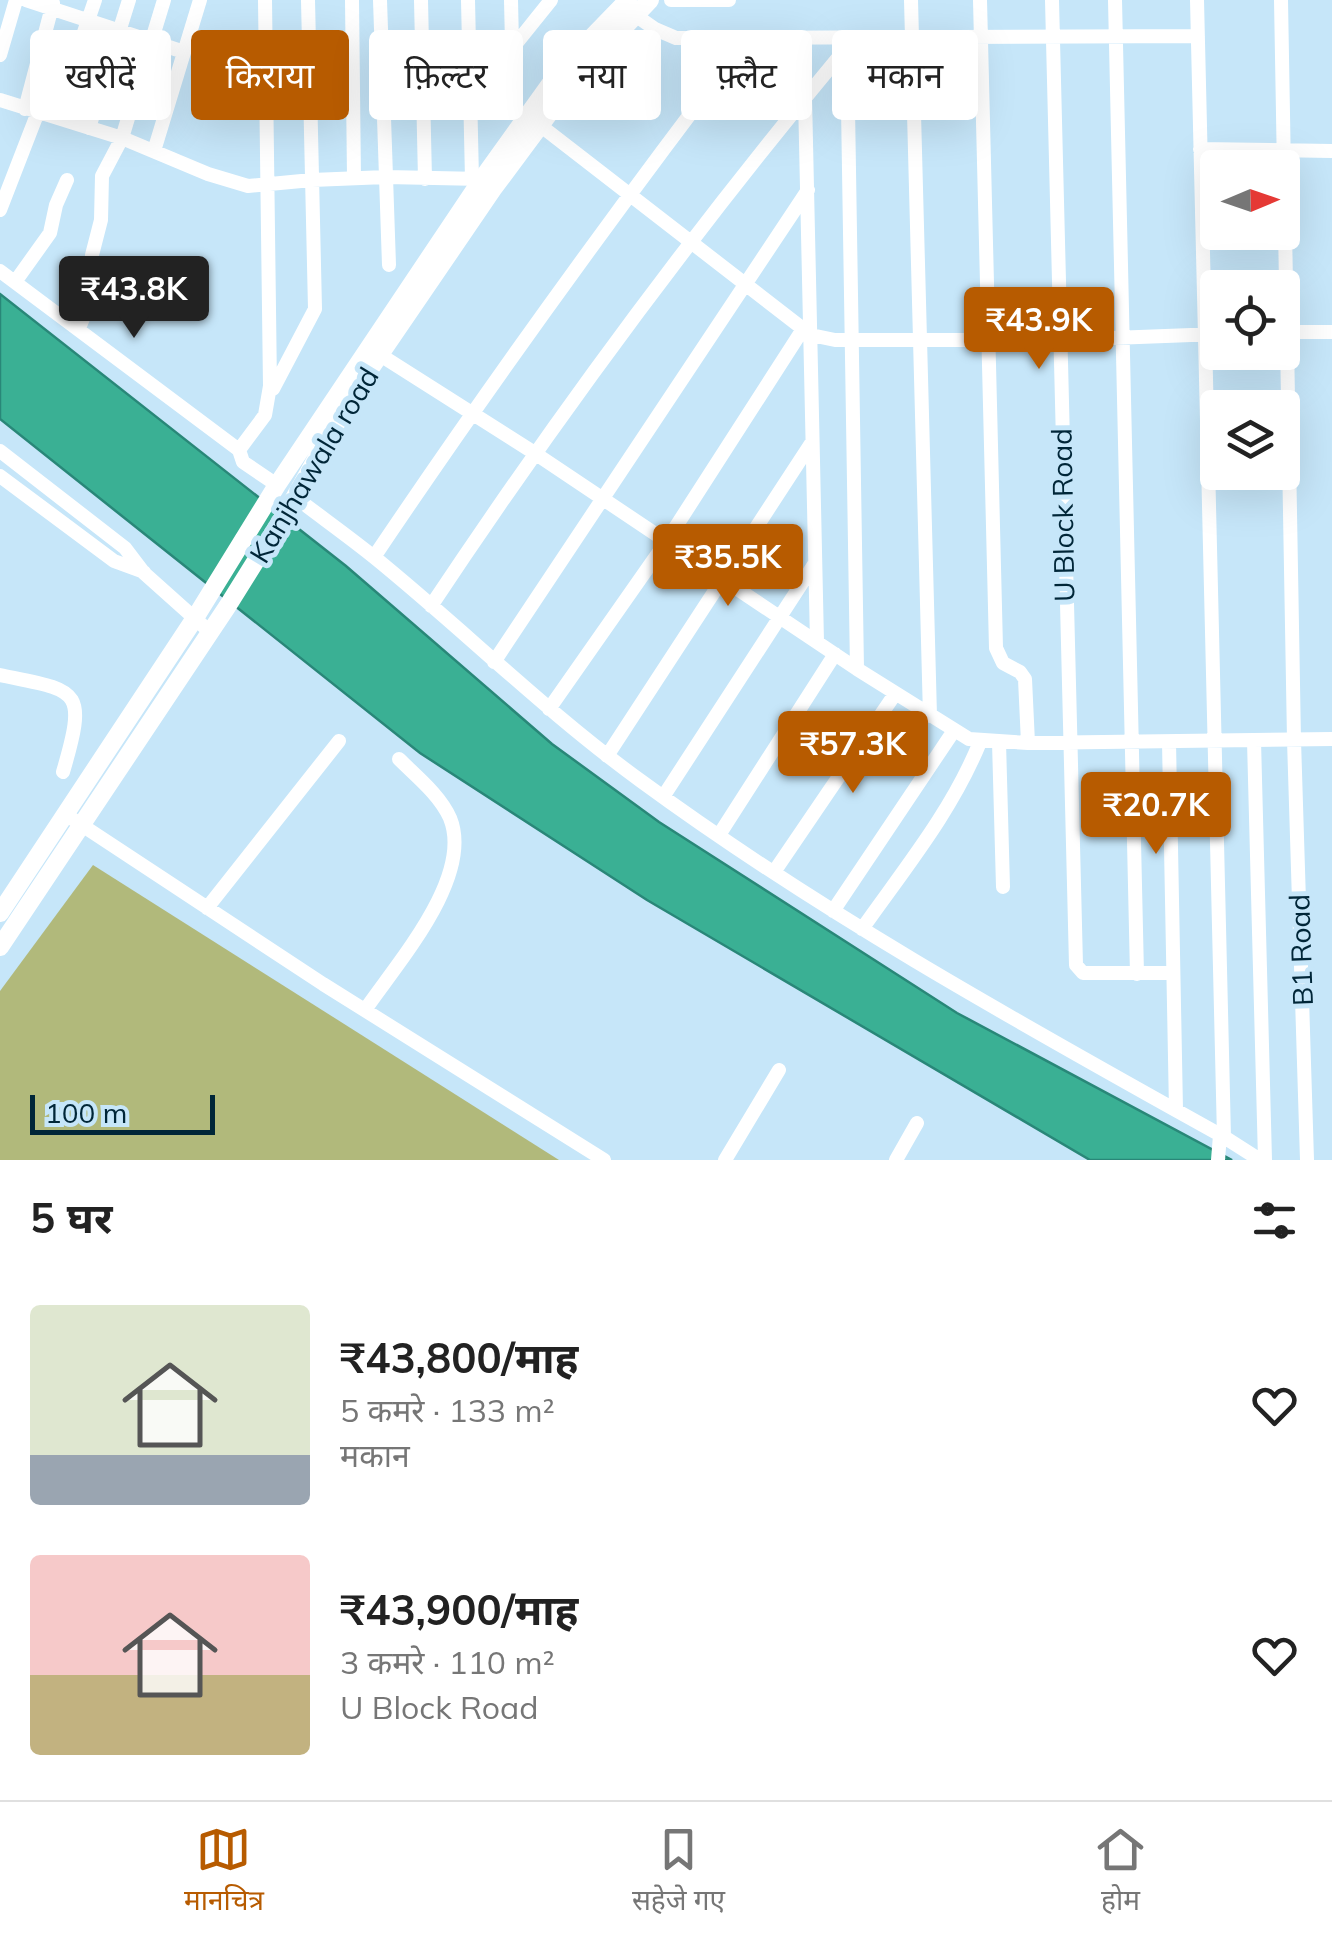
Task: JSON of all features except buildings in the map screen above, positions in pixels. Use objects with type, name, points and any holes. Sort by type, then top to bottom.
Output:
[{"type":"main road","name":"Kanjhawala road","points":[[0,947],[227,607],[291,504],[477,179],[574,80],[632,8],[650,0]]},
{"type":"main road","name":"Kanjhawala road","points":[[0,913],[8,886],[66,814],[274,490],[493,188],[534,120]]},
{"type":"street","points":[[0,55],[16,0]]},
{"type":"street","points":[[26,0],[53,4],[116,30]]},
{"type":"street","points":[[85,30],[95,0]]},
{"type":"street","points":[[119,30],[129,0]]},
{"type":"street","points":[[155,30],[164,0]]},
{"type":"street","points":[[154,151],[200,0]]},
{"type":"street","points":[[239,450],[265,414],[268,398],[266,0]]},
{"type":"street","points":[[268,398],[315,309],[308,0]]},
{"type":"street","points":[[352,0],[354,178]]},
{"type":"street","points":[[380,0],[389,265]]},
{"type":"street","points":[[421,0],[425,178]]},
{"type":"street","points":[[468,0],[469,30]]},
{"type":"street","points":[[511,0],[512,30]]},
{"type":"street","points":[[523,32],[551,0]]},
{"type":"street","points":[[671,0],[729,0]]},
{"type":"street","points":[[912,0],[914,30]]},
{"type":"street","points":[[980,0],[996,648],[1002,663],[1025,678],[1028,743]]},
{"type":"street","name":"U Block Road","points":[[1052,0],[1076,965],[1082,973],[1137,974]]},
{"type":"street","points":[[1115,0],[1137,974],[1172,973]]},
{"type":"street","points":[[1197,0],[1207,270]]},
{"type":"street","name":"B1 Road","points":[[1281,0],[1284,150]]},
{"type":"street","points":[[48,30],[53,4]]},
{"type":"street","points":[[632,8],[655,30],[681,38]]},
{"type":"street","points":[[980,38],[1198,36]]},
{"type":"street","points":[[171,48],[184,52]]},
{"type":"street","points":[[812,88],[832,62]]},
{"type":"street","points":[[0,100],[30,111]]},
{"type":"street","points":[[0,210],[30,114]]},
{"type":"street","points":[[64,120],[122,138],[229,182],[269,186],[354,178],[477,179],[472,120]]},
{"type":"street","points":[[89,128],[91,120]]},
{"type":"street","points":[[78,328],[94,292],[92,254],[102,220],[102,176],[127,120]]},
{"type":"street","points":[[534,120],[808,332],[826,339],[1060,340],[1200,334]]},
{"type":"street","points":[[374,557],[470,413],[685,120]]},
{"type":"street","points":[[431,606],[534,452],[787,120]]},
{"type":"street","points":[[806,120],[817,642]]},
{"type":"street","points":[[848,120],[856,669]]},
{"type":"street","points":[[916,120],[930,716]]},
{"type":"street","points":[[1200,149],[1284,150]]},
{"type":"street","points":[[1300,150],[1332,151]]},
{"type":"street","points":[[15,282],[50,234],[56,206],[68,180]]},
{"type":"street","points":[[494,662],[808,190]]},
{"type":"street","points":[[0,271],[239,450],[243,462],[274,490]]},
{"type":"street","points":[[549,709],[808,332]]},
{"type":"street","points":[[1300,332],[1332,332]]},
{"type":"street","points":[[375,352],[534,452],[954,732],[980,742],[1028,743],[1332,739]]},
{"type":"street","points":[[1210,370],[1224,1147]]},
{"type":"street","name":"B1 Road","points":[[1286,370],[1307,1160]]},
{"type":"street","points":[[608,756],[814,440]]},
{"type":"street","points":[[0,451],[126,548],[144,573],[210,632]]},
{"type":"street","points":[[0,476],[114,561],[144,573]]},
{"type":"street","points":[[291,504],[374,557],[549,709],[719,835],[832,911],[976,998],[1176,1110],[1224,1147],[1262,1160],[1254,740]]},
{"type":"street","points":[[663,796],[816,563]]},
{"type":"street","points":[[719,835],[835,654]]},
{"type":"street","points":[[0,676],[56,686],[68,692],[75,728],[63,772]]},
{"type":"street","points":[[774,872],[895,694]]},
{"type":"street","points":[[832,911],[954,732]]},
{"type":"street","points":[[207,908],[339,742]]},
{"type":"street","points":[[862,928],[960,788],[980,742]]},
{"type":"street","points":[[999,742],[1004,888]]},
{"type":"street","points":[[1169,742],[1176,1110]]},
{"type":"street","points":[[365,1010],[440,899],[453,864],[454,832],[450,817],[441,802],[399,758]]},
{"type":"street","points":[[66,814],[365,1010],[604,1160]]},
{"type":"street","points":[[726,1160],[778,1070]]},
{"type":"street","points":[[896,1160],[917,1123]]},
{"type":"shaded area","points":[[0,294],[346,566],[552,744],[659,822],[957,1013],[1232,1160],[1090,1160],[647,900],[420,753],[0,419]]},
{"type":"shaded area","points":[[93,865],[559,1160],[0,1160],[0,991]]}]
